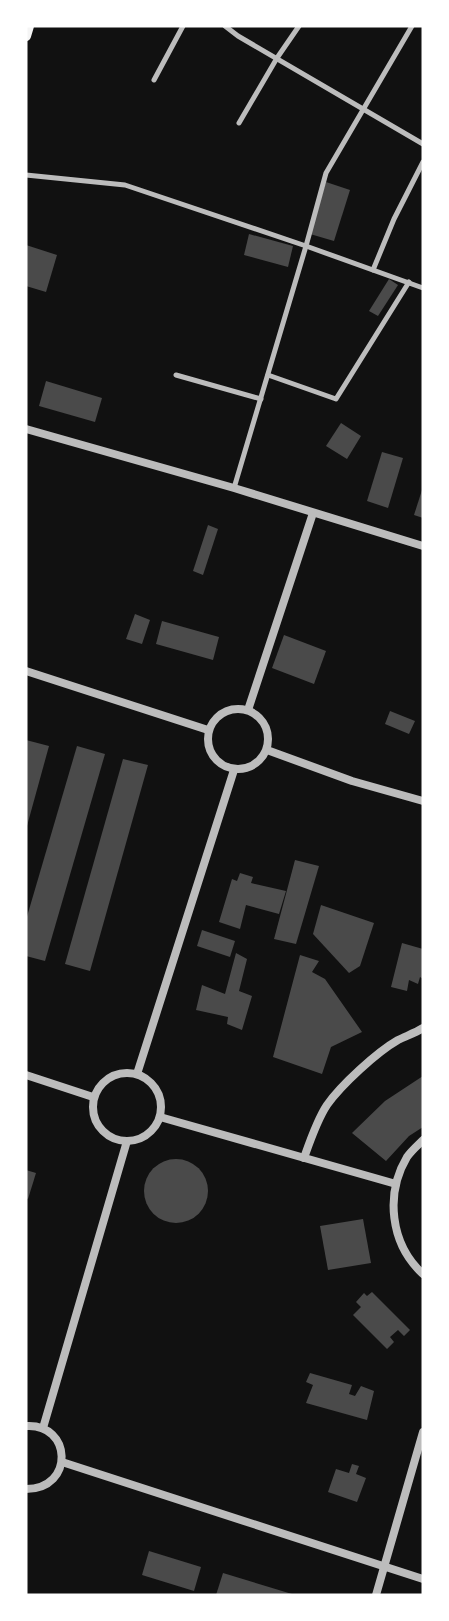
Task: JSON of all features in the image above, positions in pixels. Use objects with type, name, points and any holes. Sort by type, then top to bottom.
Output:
[{"type":"highway","points":[[26,36],[29,26]]},
{"type":"street","points":[[154,80],[183,26]]},
{"type":"street","points":[[225,26],[238,36],[423,144]]},
{"type":"street","points":[[239,123],[299,26]]},
{"type":"street","points":[[234,488],[326,172],[412,26]]},
{"type":"street","points":[[373,270],[394,219],[423,162]]},
{"type":"street","points":[[26,175],[125,185],[423,288]]},
{"type":"street","points":[[268,375],[336,399],[410,282]]},
{"type":"street","points":[[176,375],[261,399]]},
{"type":"street","points":[[26,429],[234,488],[423,546]]},
{"type":"street","points":[[248,710],[313,513]]},
{"type":"street","points":[[26,672],[208,730]]},
{"type":"street","points":[[232,708],[248,710],[262,720],[269,736],[267,750],[258,763],[245,769],[234,770],[227,768],[214,759],[207,744],[208,730],[218,715],[232,708]]},
{"type":"street","points":[[267,750],[352,781],[423,801]]},
{"type":"street","points":[[137,1074],[234,770]]},
{"type":"street","points":[[304,1158],[322,1115],[332,1099],[377,1056],[398,1040],[423,1028]]},
{"type":"street","points":[[126,1072],[137,1074],[146,1078],[157,1091],[161,1106],[160,1117],[155,1126],[138,1139],[116,1140],[107,1135],[94,1118],[92,1107],[94,1097],[98,1087],[115,1074],[126,1072]]},
{"type":"street","points":[[26,1076],[94,1097]]},
{"type":"street","points":[[160,1117],[396,1184]]},
{"type":"street","points":[[423,1140],[408,1156],[396,1184],[393,1212],[399,1240],[414,1265],[423,1274]]},
{"type":"street","points":[[43,1428],[127,1141]]},
{"type":"street","points":[[26,1426],[43,1428],[52,1434],[62,1452],[59,1472],[53,1480],[45,1486],[36,1489],[26,1489]]},
{"type":"street","points":[[376,1595],[423,1432]]},
{"type":"street","points":[[62,1462],[423,1579]]},
{"type":"building","points":[[326,182],[350,190],[334,241],[310,234]]},
{"type":"building","points":[[249,234],[293,246],[288,267],[244,255]]},
{"type":"building","points":[[26,245],[57,255],[46,292],[26,286]]},
{"type":"building","points":[[389,279],[398,285],[378,316],[369,311]]},
{"type":"building","points":[[46,381],[102,398],[95,422],[39,406]]},
{"type":"building","points":[[341,423],[361,436],[347,459],[326,446]]},
{"type":"building","points":[[382,452],[403,458],[388,508],[367,501]]},
{"type":"building","points":[[423,490],[423,518],[414,515]]},
{"type":"building","points":[[208,525],[218,529],[203,575],[193,571]]},
{"type":"building","points":[[135,614],[150,620],[142,644],[126,639]]},
{"type":"building","points":[[162,621],[219,637],[213,660],[156,644]]},
{"type":"building","points":[[284,635],[326,651],[314,684],[272,668]]},
{"type":"building","points":[[390,711],[415,721],[409,734],[385,724]]},
{"type":"building","points":[[26,740],[49,746],[27,826],[26,826]]},
{"type":"building","points":[[77,746],[105,754],[45,961],[26,956],[26,920]]},
{"type":"building","points":[[123,759],[148,765],[90,971],[65,964]]},
{"type":"building","points":[[295,860],[319,866],[296,944],[274,939]]},
{"type":"building","points":[[240,873],[253,877],[251,883],[286,891],[279,914],[246,905],[240,929],[219,922],[232,879],[237,881]]},
{"type":"building","points":[[321,905],[374,923],[360,966],[349,973],[313,934]]},
{"type":"building","points":[[202,930],[235,941],[230,957],[197,946]]},
{"type":"building","points":[[402,943],[423,949],[423,979],[420,977],[418,984],[409,980],[407,991],[391,987]]},
{"type":"building","points":[[236,953],[247,959],[239,991],[252,996],[242,1030],[227,1024],[228,1017],[196,1010],[202,985],[225,994]]},
{"type":"building","points":[[300,955],[319,961],[312,972],[325,979],[362,1032],[331,1047],[322,1074],[273,1057]]},
{"type":"building","points":[[423,1076],[423,1127],[409,1136],[386,1161],[352,1133],[385,1101]]},
{"type":"building","points":[[176,1159],[188,1161],[199,1168],[206,1179],[208,1191],[206,1203],[199,1214],[188,1221],[176,1223],[164,1221],[153,1214],[146,1203],[144,1191],[146,1179],[153,1168],[164,1161]]},
{"type":"building","points":[[26,1170],[36,1173],[28,1199],[26,1198]]},
{"type":"building","points":[[363,1219],[371,1263],[328,1270],[320,1226]]},
{"type":"building","points":[[372,1292],[410,1330],[404,1336],[398,1330],[390,1337],[394,1342],[387,1349],[353,1315],[361,1307],[356,1302],[364,1293],[367,1296]]},
{"type":"building","points":[[310,1373],[352,1385],[349,1394],[355,1396],[361,1386],[374,1391],[367,1420],[306,1403],[313,1385],[306,1382]]},
{"type":"building","points":[[352,1464],[359,1466],[356,1474],[366,1478],[357,1502],[328,1492],[336,1469],[349,1473]]},
{"type":"building","points":[[149,1551],[201,1567],[194,1591],[142,1575]]},
{"type":"building","points":[[223,1573],[292,1594],[292,1595],[216,1595]]}]
